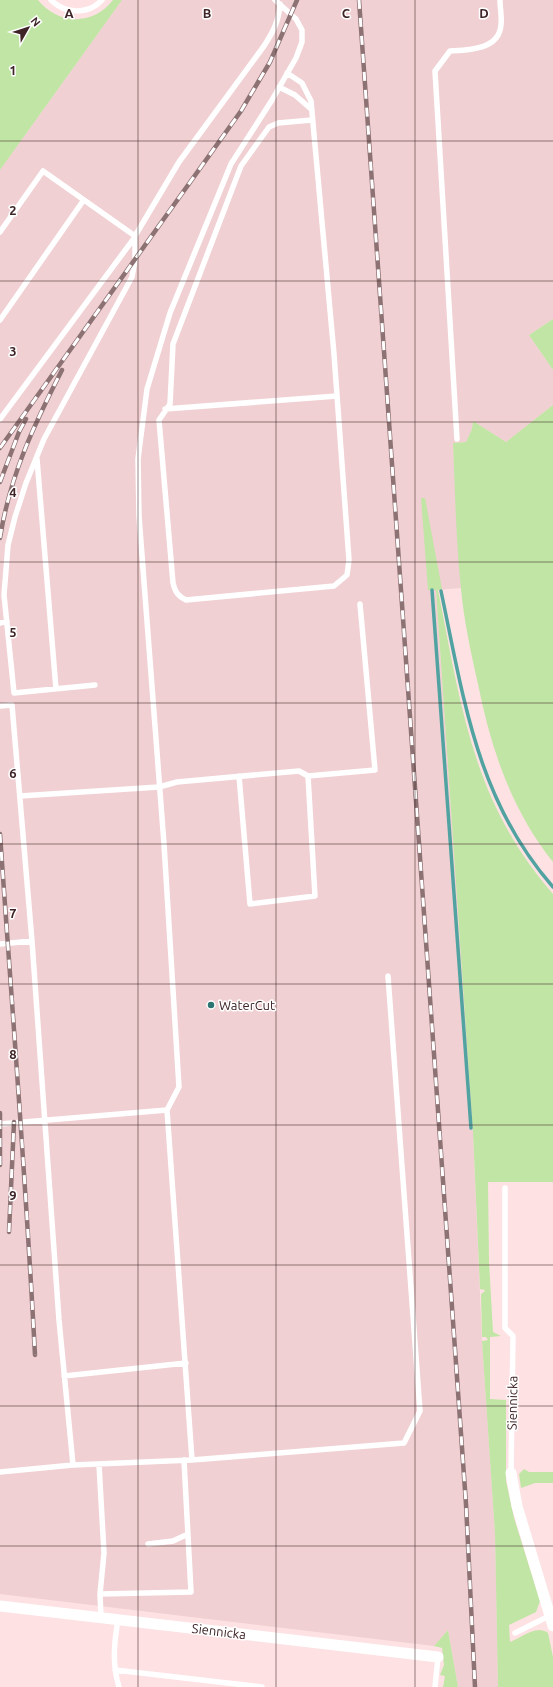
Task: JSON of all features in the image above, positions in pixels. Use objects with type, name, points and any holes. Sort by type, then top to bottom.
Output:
[{"type":"street","name":"Siennicka","points":[[511,1473],[517,1506],[552,1618]]},
{"type":"street","name":"Siennicka","points":[[0,1606],[438,1657]]},
{"type":"lane","points":[[51,0],[63,9],[74,11],[91,8],[102,0]]},
{"type":"lane","points":[[457,439],[435,71],[450,51],[478,49],[495,40],[501,26],[500,0]]},
{"type":"lane","points":[[192,1460],[167,1110],[179,1087],[139,516],[138,459],[144,404],[152,368],[170,313],[221,185],[231,164],[279,88],[300,49],[303,36],[296,19],[278,2]]},
{"type":"lane","points":[[0,419],[135,236],[179,162],[264,46],[280,16],[278,2]]},
{"type":"lane","points":[[287,74],[302,83],[310,101],[311,109],[312,120],[337,396],[349,560],[347,574],[334,586],[186,600],[175,590],[173,583],[159,420],[170,404],[172,394],[173,344],[241,166],[269,127],[278,123],[312,120]]},
{"type":"lane","points":[[279,88],[295,96],[311,109]]},
{"type":"lane","points":[[0,232],[43,170],[83,201],[135,236]]},
{"type":"lane","points":[[0,320],[83,201]]},
{"type":"lane","points":[[95,685],[14,693],[4,595],[8,545],[26,483],[44,439],[132,276],[135,260],[135,236]]},
{"type":"lane","points":[[166,409],[337,396]]},
{"type":"lane","points":[[36,457],[56,689]]},
{"type":"lane","points":[[20,796],[158,787],[177,782],[299,771],[308,776],[375,770],[360,604]]},
{"type":"lane","points":[[0,623],[7,621]]},
{"type":"lane","points":[[0,706],[12,705],[32,941],[64,1376],[73,1465]]},
{"type":"lane","points":[[239,776],[250,904],[315,896],[308,776]]},
{"type":"lane","points":[[0,944],[32,941]]},
{"type":"lane","points":[[0,1472],[73,1465],[192,1460],[404,1443],[420,1411],[388,976]]},
{"type":"lane","points":[[0,1124],[167,1110]]},
{"type":"lane","name":"Siennicka","points":[[505,1188],[505,1328],[513,1336],[511,1473]]},
{"type":"lane","points":[[64,1376],[186,1363]]},
{"type":"lane","points":[[100,1594],[191,1592],[184,1460]]},
{"type":"lane","points":[[99,1464],[104,1553],[100,1594],[101,1617]]},
{"type":"lane","points":[[148,1544],[174,1541],[188,1534]]},
{"type":"lane","name":"Siennicka","points":[[515,1633],[552,1618]]},
{"type":"lane","points":[[118,1619],[114,1653],[115,1670],[119,1687]]},
{"type":"lane","points":[[435,1687],[438,1657]]},
{"type":"lane","points":[[115,1670],[262,1687]]},
{"type":"lane","points":[[207,1687],[208,1680]]},
{"type":"shaded area","points":[[122,0],[553,0],[553,319],[529,335],[553,370],[553,405],[506,442],[473,421],[472,429],[466,442],[453,443],[461,588],[436,590],[473,1133],[482,1341],[495,1534],[498,1687],[458,1687],[448,1630],[434,1646],[0,1594],[0,170]]},
{"type":"green space","points":[[0,0],[38,0],[55,14],[65,18],[76,19],[86,18],[96,14],[113,0],[122,0],[0,170]]},
{"type":"green space","points":[[553,319],[553,370],[529,335]]},
{"type":"green space","points":[[553,405],[553,862],[538,842],[514,800],[496,755],[483,708],[462,601],[459,571],[453,443],[466,442],[472,429],[473,421],[506,442]]},
{"type":"green space","points":[[421,498],[425,498],[442,589],[438,590],[454,673],[474,750],[487,787],[504,823],[526,859],[553,894],[553,1182],[488,1182],[489,1261],[493,1332],[501,1336],[490,1337],[490,1399],[506,1400],[506,1481],[514,1518],[540,1601],[536,1612],[509,1625],[510,1642],[534,1631],[539,1630],[548,1633],[553,1657],[553,1687],[498,1687],[495,1534],[482,1341],[488,1340],[486,1337],[482,1337],[481,1294],[485,1290],[480,1289],[473,1133],[436,590],[428,590]]},
{"type":"green space","points":[[524,1469],[529,1472],[553,1472],[553,1483],[535,1483],[521,1488],[519,1474]]},
{"type":"green space","points":[[448,1630],[458,1687],[443,1687],[445,1676],[440,1675],[444,1665],[442,1648],[434,1646]]},
{"type":"waterway","points":[[432,590],[471,1128]]},
{"type":"waterway","points":[[441,591],[467,710],[477,747],[490,784],[507,819],[527,854],[553,887]]},
{"type":"railway","points":[[0,448],[241,111],[270,62],[297,0]]},
{"type":"railway","points":[[359,0],[466,1504],[475,1687]]},
{"type":"railway","points":[[0,538],[10,493],[24,451],[62,370]]},
{"type":"railway","points":[[0,482],[19,432],[26,419]]},
{"type":"railway","points":[[0,834],[35,1355]]},
{"type":"railway","points":[[0,1113],[0,1165]]},
{"type":"railway","points":[[9,1232],[14,1122]]},
{"type":"place","name":"WaterCut","points":[[211,1005]]}]
